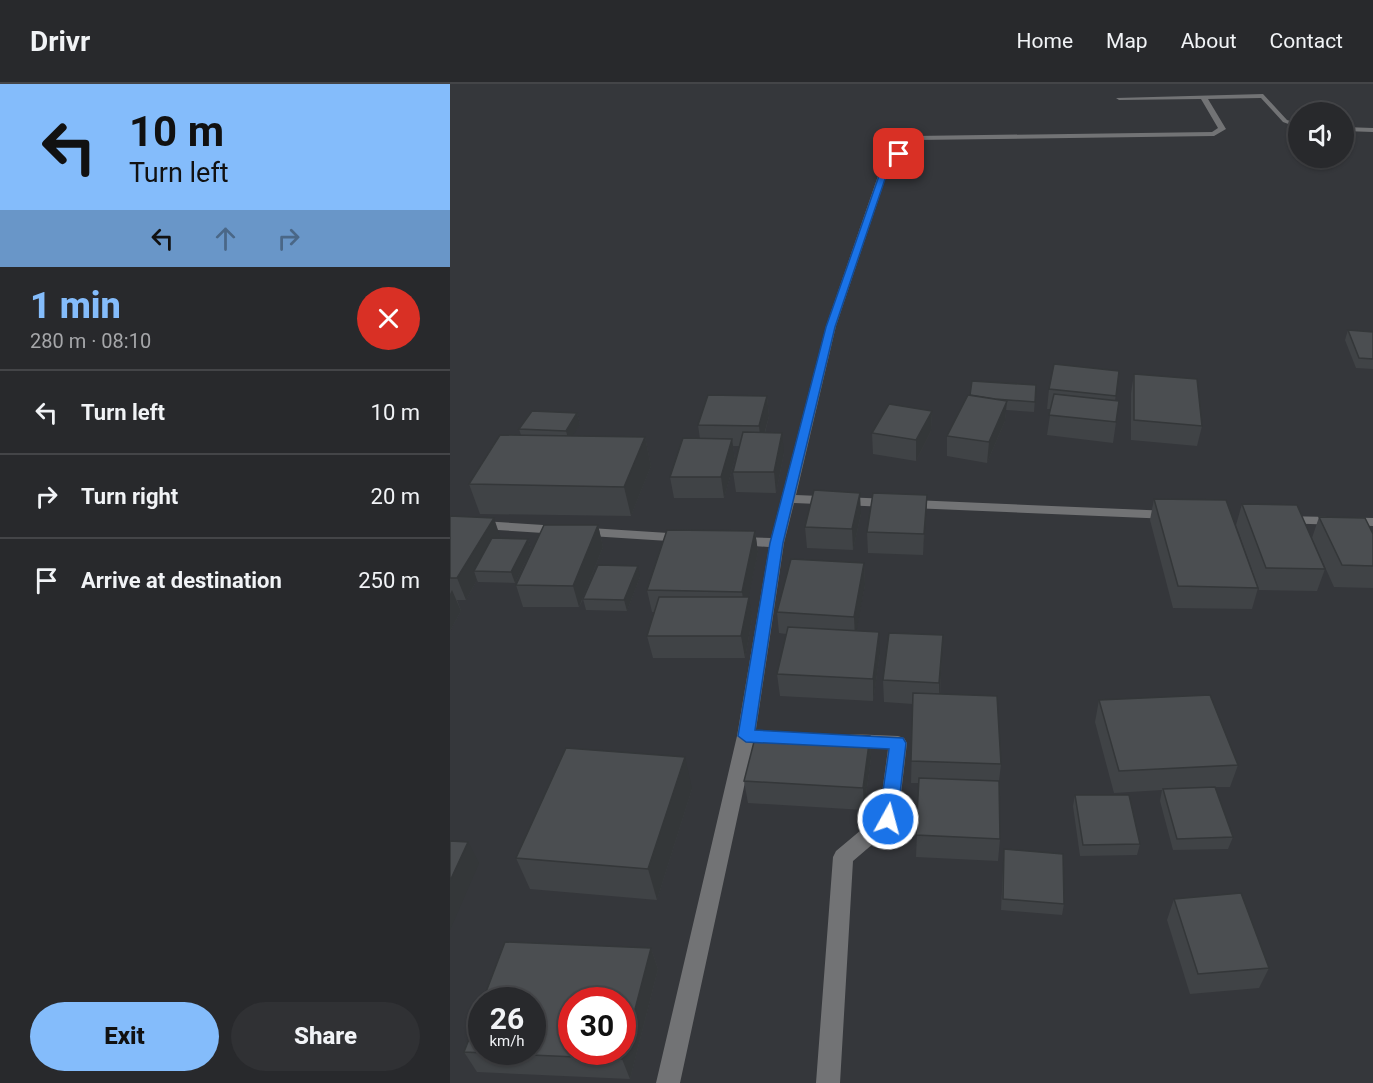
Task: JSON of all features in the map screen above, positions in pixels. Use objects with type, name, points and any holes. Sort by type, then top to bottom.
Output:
[{"type":"street","points":[[668,1083],[746,736],[777,543],[787,499],[831,327],[883,173],[914,138],[1214,134],[1222,129],[1206,96]]},
{"type":"street","points":[[1119,98],[1263,96],[1288,122]]},
{"type":"street","points":[[1354,129],[1373,130]]},
{"type":"street","points":[[787,499],[1186,516]]},
{"type":"street","points":[[1268,519],[1373,522]]},
{"type":"street","points":[[450,523],[694,538]]},
{"type":"street","points":[[718,540],[777,543]]},
{"type":"street","points":[[746,736],[769,737]]},
{"type":"street","points":[[828,740],[898,743],[888,819],[843,857],[828,1083]]},
{"type":"building","points":[[1348,330],[1373,332],[1373,359],[1359,358]]},
{"type":"building","points":[[1054,364],[1119,371],[1116,396],[1049,389]]},
{"type":"building","points":[[1134,374],[1197,379],[1202,426],[1134,420]]},
{"type":"building","points":[[972,381],[1036,385],[1035,402],[970,395]]},
{"type":"building","points":[[1054,394],[1119,401],[1116,422],[1049,415]]},
{"type":"building","points":[[708,395],[767,396],[759,426],[698,425]]},
{"type":"building","points":[[968,395],[1007,401],[989,442],[947,436]]},
{"type":"building","points":[[889,404],[932,411],[916,440],[872,433]]},
{"type":"building","points":[[532,411],[577,413],[566,431],[519,429]]},
{"type":"building","points":[[743,432],[782,433],[774,472],[733,472]]},
{"type":"building","points":[[500,435],[645,437],[624,487],[469,484]]},
{"type":"building","points":[[683,438],[732,439],[721,477],[670,477]]},
{"type":"building","points":[[814,490],[860,493],[852,529],[805,527]]},
{"type":"building","points":[[873,493],[927,495],[924,534],[867,532]]},
{"type":"building","points":[[1154,499],[1226,500],[1258,588],[1178,586]]},
{"type":"building","points":[[1242,504],[1297,505],[1325,569],[1266,568]]},
{"type":"building","points":[[450,516],[494,518],[457,578],[450,578]]},
{"type":"building","points":[[1319,517],[1365,518],[1373,534],[1373,566],[1342,565]]},
{"type":"building","points":[[544,525],[598,525],[573,586],[516,585]]},
{"type":"building","points":[[667,530],[755,531],[742,592],[647,590]]},
{"type":"building","points":[[492,538],[528,539],[511,572],[474,571]]},
{"type":"building","points":[[791,559],[864,563],[854,617],[777,612]]},
{"type":"building","points":[[598,565],[638,566],[624,600],[583,599]]},
{"type":"building","points":[[659,597],[749,597],[741,636],[647,636]]},
{"type":"building","points":[[788,627],[879,632],[873,679],[777,674]]},
{"type":"building","points":[[889,633],[943,635],[939,683],[883,680]]},
{"type":"building","points":[[913,693],[997,696],[1001,764],[911,761]]},
{"type":"building","points":[[1210,695],[1238,765],[1119,771],[1099,700]]},
{"type":"building","points":[[757,730],[870,736],[863,788],[744,781]]},
{"type":"building","points":[[566,748],[685,757],[648,869],[516,858]]},
{"type":"building","points":[[919,778],[999,781],[1000,839],[916,835]]},
{"type":"building","points":[[1215,787],[1233,837],[1177,839],[1163,789]]},
{"type":"building","points":[[1075,795],[1129,795],[1140,844],[1083,845]]},
{"type":"building","points":[[450,841],[468,842],[450,881]]},
{"type":"building","points":[[1004,849],[1063,854],[1064,904],[1003,899]]},
{"type":"building","points":[[1241,893],[1269,968],[1198,974],[1174,899]]},
{"type":"building","points":[[505,942],[651,948],[636,1005],[636,987],[558,987],[558,1056],[546,1056],[546,987],[488,987]]},
{"type":"route","points":[[888,819],[898,743],[746,736],[777,543],[831,327],[883,173],[899,154]]}]
